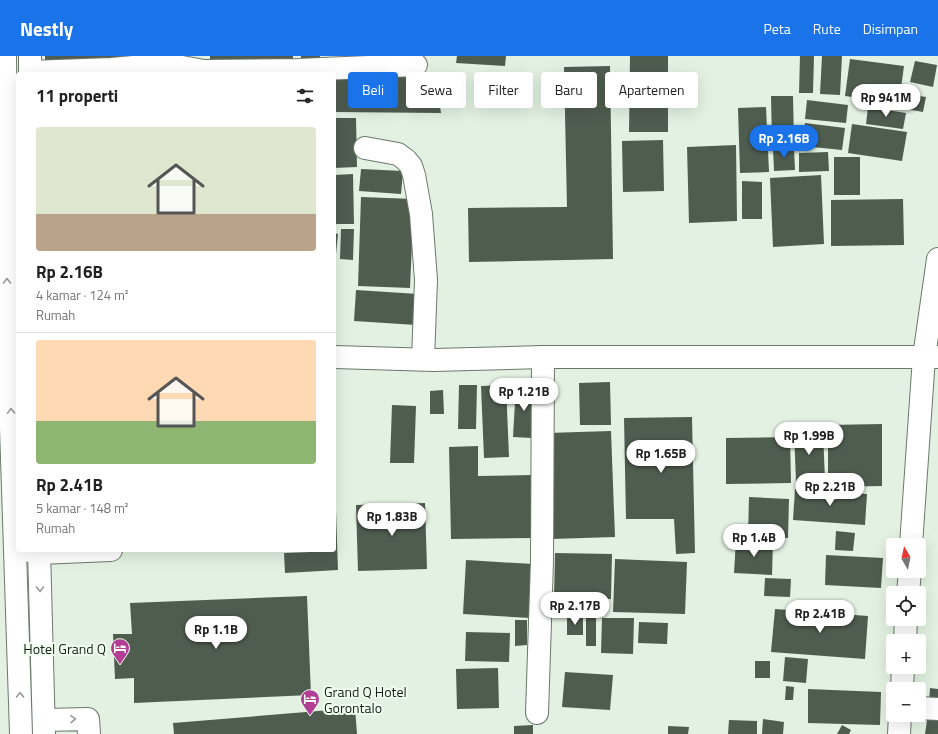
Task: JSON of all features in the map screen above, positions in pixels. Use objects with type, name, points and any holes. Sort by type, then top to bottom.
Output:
[{"type":"main road","points":[[5,56],[12,147],[9,337],[16,420]]},
{"type":"main road","points":[[30,67],[112,69],[165,64],[204,71],[298,70],[416,65]]},
{"type":"main road","points":[[365,148],[398,154],[411,166],[414,175],[420,214],[426,280],[428,360]]},
{"type":"main road","points":[[912,538],[931,357],[938,259]]},
{"type":"main road","points":[[336,357],[428,360],[543,357],[931,357]]},
{"type":"main road","points":[[537,713],[542,561],[543,357]]},
{"type":"main road","points":[[27,552],[44,727],[88,718],[89,734]]},
{"type":"main road","points":[[21,734],[27,552]]},
{"type":"main road","points":[[926,708],[938,709]]},
{"type":"main road","points":[[898,734],[899,722]]},
{"type":"building","points":[[45,56],[133,56],[133,63],[45,62]]},
{"type":"building","points":[[210,56],[293,56],[293,67],[210,67]]},
{"type":"building","points":[[301,56],[320,56],[320,60],[301,60]]},
{"type":"building","points":[[457,56],[506,56],[505,66],[456,63]]},
{"type":"building","points":[[630,56],[668,56],[668,72],[630,72]]},
{"type":"building","points":[[800,56],[814,56],[813,93],[799,93]]},
{"type":"building","points":[[822,56],[842,56],[840,95],[820,94]]},
{"type":"building","points":[[850,59],[904,66],[899,103],[845,96]]},
{"type":"building","points":[[915,61],[937,65],[933,87],[910,82]]},
{"type":"building","points":[[610,66],[610,72],[605,72],[605,108],[611,108],[613,259],[469,262],[468,208],[567,207],[565,108],[597,108],[597,72],[564,72],[564,67]]},
{"type":"building","points":[[398,74],[406,74],[406,108],[440,108],[441,113],[336,112],[336,75],[348,75],[348,108],[398,108]]},
{"type":"building","points":[[903,93],[926,97],[923,112],[901,108]]},
{"type":"building","points":[[771,96],[793,96],[794,142],[772,143]]},
{"type":"building","points":[[807,100],[848,105],[846,123],[805,119]]},
{"type":"building","points":[[766,107],[769,172],[740,173],[738,108]]},
{"type":"building","points":[[868,107],[906,113],[903,129],[866,124]]},
{"type":"building","points":[[629,108],[668,108],[668,132],[629,132]]},
{"type":"building","points":[[336,118],[356,118],[357,167],[336,168]]},
{"type":"building","points":[[805,123],[845,128],[842,150],[802,146]]},
{"type":"building","points":[[852,124],[907,132],[902,161],[848,153]]},
{"type":"building","points":[[663,140],[664,191],[623,192],[622,141]]},
{"type":"building","points":[[736,145],[737,221],[689,223],[687,147]]},
{"type":"building","points":[[794,147],[795,170],[774,171],[773,148]]},
{"type":"building","points":[[828,152],[829,171],[799,172],[799,153]]},
{"type":"building","points":[[834,157],[860,157],[860,195],[834,195]]},
{"type":"building","points":[[361,169],[403,171],[401,194],[359,191]]},
{"type":"building","points":[[353,174],[354,224],[336,224],[336,175]]},
{"type":"building","points":[[821,175],[824,244],[773,247],[770,178]]},
{"type":"building","points":[[742,181],[762,182],[762,219],[742,219]]},
{"type":"building","points":[[361,197],[414,199],[410,288],[358,286]]},
{"type":"building","points":[[903,199],[904,245],[831,246],[831,200]]},
{"type":"building","points":[[341,229],[354,229],[353,260],[340,259]]},
{"type":"building","points":[[336,234],[338,234],[336,254]]},
{"type":"building","points":[[356,290],[418,294],[416,325],[354,321]]},
{"type":"building","points":[[610,382],[611,425],[580,425],[579,383]]},
{"type":"building","points":[[459,385],[477,385],[476,429],[458,429]]},
{"type":"building","points":[[506,385],[509,457],[484,458],[481,386]]},
{"type":"building","points":[[516,385],[535,386],[532,438],[513,437]]},
{"type":"building","points":[[443,390],[444,414],[430,414],[430,391]]},
{"type":"building","points":[[392,405],[416,406],[414,463],[390,463]]},
{"type":"building","points":[[692,417],[695,553],[676,554],[674,519],[626,519],[624,418]]},
{"type":"building","points":[[882,424],[882,486],[828,487],[828,425]]},
{"type":"building","points":[[794,430],[823,430],[825,481],[796,482]]},
{"type":"building","points":[[611,431],[615,537],[551,539],[547,433]]},
{"type":"building","points":[[790,437],[791,483],[726,484],[726,438]]},
{"type":"building","points":[[478,446],[478,476],[532,475],[533,538],[451,539],[449,447]]},
{"type":"building","points":[[795,489],[867,494],[865,525],[793,520]]},
{"type":"building","points":[[749,497],[789,499],[788,538],[748,537]]},
{"type":"building","points":[[425,503],[427,569],[358,571],[356,505]]},
{"type":"building","points":[[336,511],[338,570],[285,573],[284,553],[336,552]]},
{"type":"building","points":[[836,531],[855,533],[853,551],[835,550]]},
{"type":"building","points":[[736,540],[773,542],[772,575],[734,573]]},
{"type":"building","points":[[555,553],[612,554],[611,599],[554,598]]},
{"type":"building","points":[[826,555],[883,558],[881,588],[825,585]]},
{"type":"building","points":[[615,559],[687,562],[685,614],[613,612]]},
{"type":"building","points":[[466,560],[533,564],[530,618],[463,614]]},
{"type":"building","points":[[765,578],[791,579],[790,597],[764,596]]},
{"type":"building","points":[[307,596],[311,695],[134,703],[134,678],[115,679],[113,634],[132,634],[130,603]]},
{"type":"building","points":[[547,603],[598,604],[598,615],[546,615]]},
{"type":"building","points":[[775,609],[868,616],[865,659],[771,652]]},
{"type":"building","points":[[567,617],[583,617],[583,635],[567,635]]},
{"type":"building","points":[[586,618],[596,618],[596,646],[586,646]]},
{"type":"building","points":[[602,618],[634,618],[633,654],[601,653]]},
{"type":"building","points":[[515,620],[527,620],[527,645],[515,646]]},
{"type":"building","points":[[639,622],[668,623],[667,644],[638,643]]},
{"type":"building","points":[[466,632],[510,633],[509,662],[465,661]]},
{"type":"building","points":[[785,657],[808,659],[806,683],[783,681]]},
{"type":"building","points":[[755,661],[770,661],[770,678],[755,678]]},
{"type":"building","points":[[498,668],[499,708],[457,709],[456,669]]},
{"type":"building","points":[[565,672],[613,675],[610,710],[562,707]]},
{"type":"building","points":[[786,686],[794,687],[793,700],[785,700]]},
{"type":"building","points":[[930,688],[938,689],[938,702],[929,702]]},
{"type":"building","points":[[808,689],[881,692],[880,725],[808,723]]},
{"type":"building","name":"Grand Q Hotel Gorontalo","points":[[355,708],[357,734],[174,734],[173,723]]},
{"type":"building","points":[[928,713],[938,714],[938,734],[925,734]]},
{"type":"building","points":[[763,719],[784,722],[783,734],[762,734]]},
{"type":"building","points":[[729,720],[757,721],[757,734],[728,734]]},
{"type":"building","points":[[533,725],[533,734],[514,734],[514,726]]},
{"type":"building","points":[[842,725],[851,730],[849,734],[837,734]]},
{"type":"building","points":[[668,726],[689,727],[688,734],[668,734]]},
{"type":"place","name":"Hotel Grand Q","points":[[120,665]]},
{"type":"place","name":"Grand Q Hotel Gorontalo","points":[[310,716]]}]
